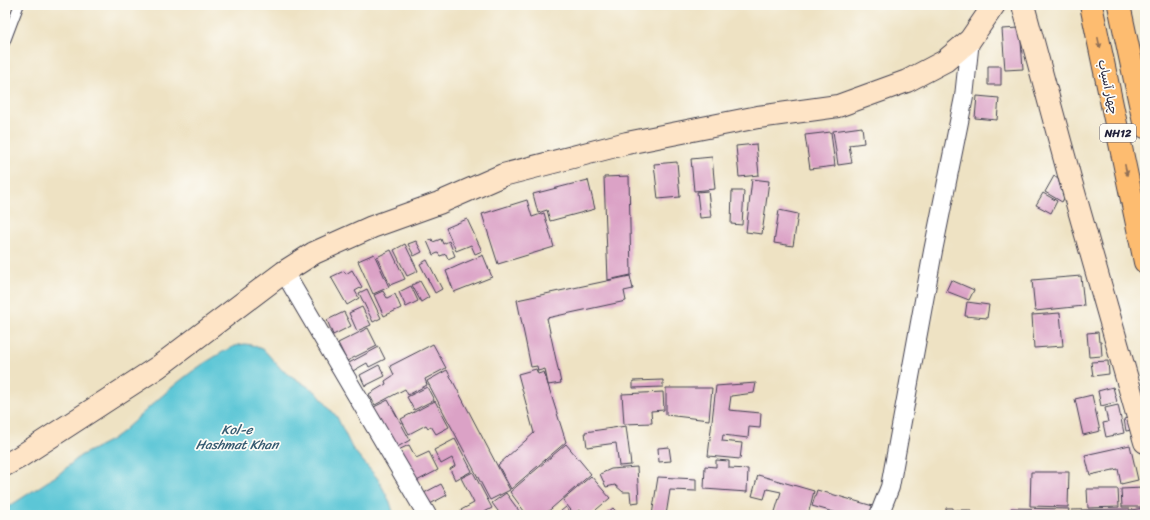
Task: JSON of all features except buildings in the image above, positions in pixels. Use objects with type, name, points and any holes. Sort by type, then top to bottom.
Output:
[{"type":"highway","name":"چهار آسیاب","points":[[1091,5],[1145,262]]},
{"type":"highway","name":"NH12","points":[[1119,5],[1145,127]]},
{"type":"street","points":[[5,465],[158,367],[284,272],[321,249],[372,227],[439,203],[503,175],[627,143],[758,117],[838,106],[907,81],[945,61],[970,40],[994,5]]},
{"type":"street","points":[[1023,5],[1071,182],[1145,442]]},
{"type":"street","points":[[879,515],[890,487],[933,251],[964,97],[970,40]]},
{"type":"street","points":[[284,272],[427,515]]},
{"type":"lane","points":[[5,42],[19,5]]},
{"type":"water","name":"Kol-e Hashmat Khan","points":[[245,344],[264,350],[282,370],[316,392],[337,417],[352,448],[378,479],[390,502],[394,515],[5,515],[5,509],[59,474],[80,456],[111,440],[122,432],[167,391],[203,364],[237,345]]}]
